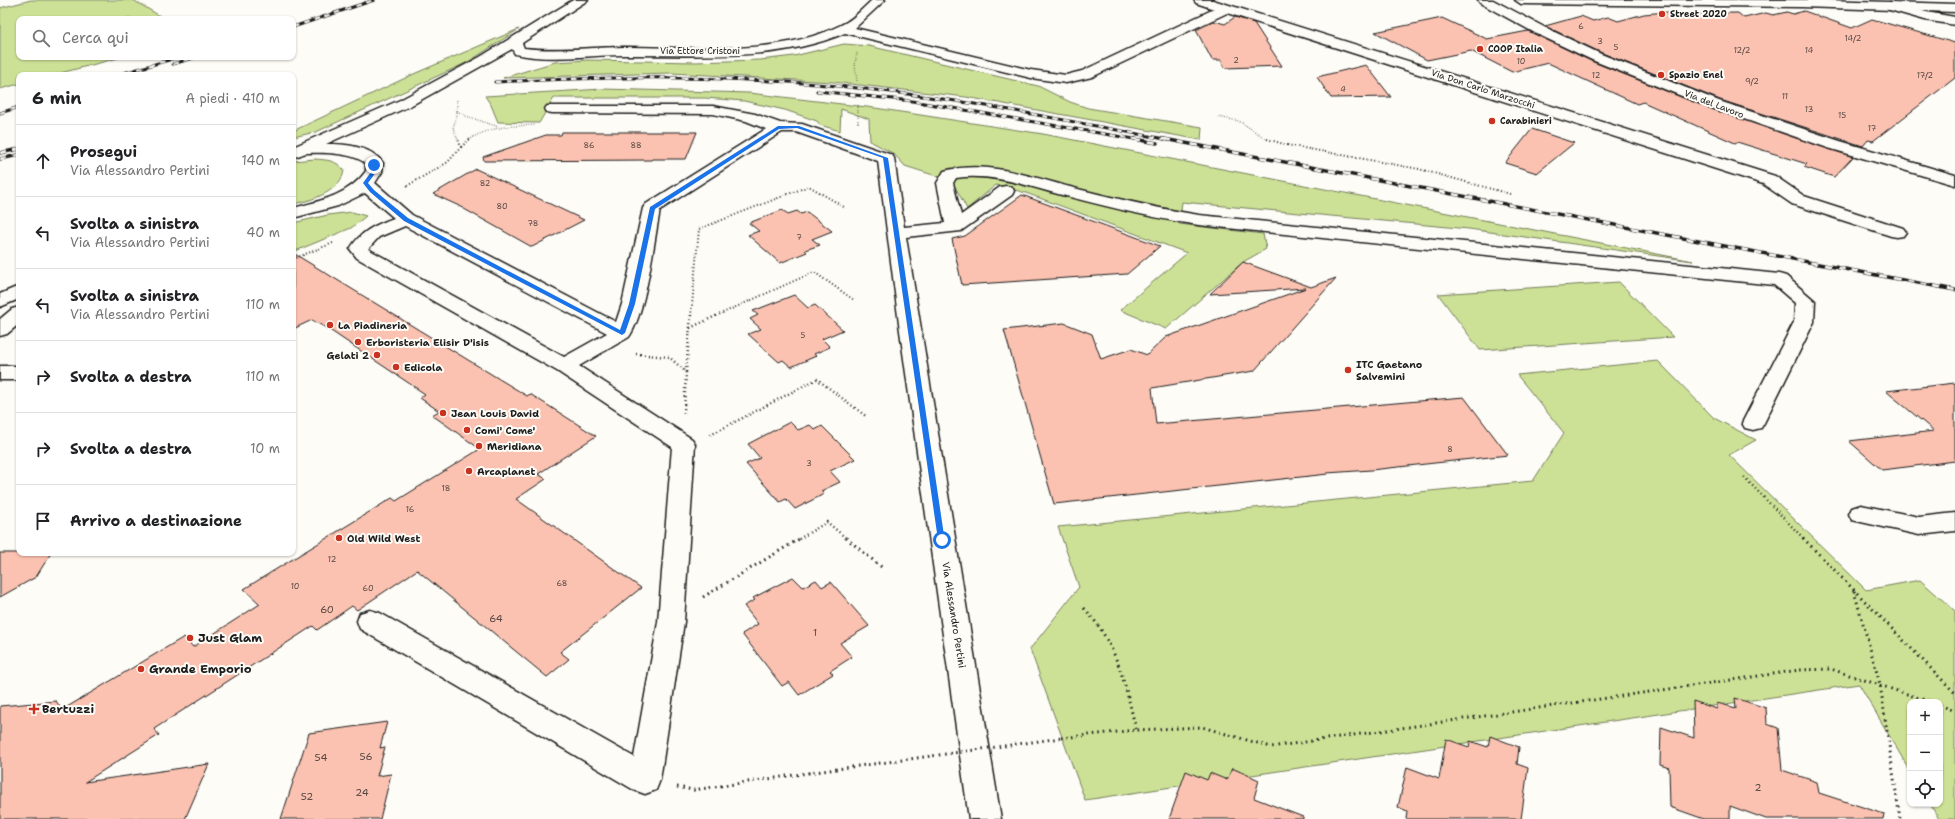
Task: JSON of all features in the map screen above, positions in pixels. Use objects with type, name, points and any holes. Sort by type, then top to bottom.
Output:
[{"type":"street","points":[[296,151],[386,112],[485,60],[582,0]]},
{"type":"street","name":"Via Ettore Cristoni","points":[[516,41],[515,44],[520,51],[534,54],[598,51],[754,51],[826,37],[843,29],[879,0]]},
{"type":"street","name":"Via Don Carlo Marzocchi","points":[[1200,0],[1769,180],[1779,186],[1785,193],[1798,200],[1897,232]]},
{"type":"street","name":"Via del Lavoro","points":[[1484,0],[1565,42],[1704,101],[1805,136],[1955,180]]},
{"type":"street","points":[[1521,0],[1955,8]]},
{"type":"street","points":[[1890,6],[1925,16],[1955,21]]},
{"type":"street","points":[[843,29],[1031,74],[1066,79],[1087,74],[1226,8]]},
{"type":"street","points":[[485,60],[504,56],[534,54]]},
{"type":"street","points":[[552,109],[713,110],[750,117],[778,128]]},
{"type":"street","points":[[362,153],[360,143],[366,132],[386,112]]},
{"type":"street","name":"Via Alessandro Pertini","points":[[778,128],[797,127],[886,158],[896,233],[985,819]]},
{"type":"street","points":[[564,366],[622,333],[632,304],[652,208],[778,128]]},
{"type":"street","points":[[296,152],[325,148],[341,148],[362,153],[372,159],[374,165],[374,172],[366,183],[350,194],[318,207],[296,212]]},
{"type":"street","points":[[955,227],[945,183],[950,174],[964,171],[1004,175],[1164,215],[1199,220],[1779,280],[1805,301],[1804,322],[1753,423]]},
{"type":"street","points":[[366,183],[372,191],[406,220],[622,333]]},
{"type":"street","points":[[896,233],[955,227],[1006,191]]},
{"type":"street","points":[[350,194],[377,210],[379,219],[359,249],[363,254],[564,366],[683,446],[671,616],[645,780],[370,621]]},
{"type":"street","points":[[369,235],[406,220]]},
{"type":"street","points":[[0,301],[16,293]]},
{"type":"street","points":[[0,330],[16,316]]},
{"type":"street","points":[[0,373],[16,373]]},
{"type":"street","points":[[1861,514],[1919,526],[1955,522]]},
{"type":"path","points":[[856,57],[857,81]]},
{"type":"path","points":[[457,96],[457,111],[453,128],[461,147]]},
{"type":"path","points":[[858,105],[858,126]]},
{"type":"path","points":[[407,187],[448,162],[470,137],[479,132],[500,127],[542,124],[552,109]]},
{"type":"path","points":[[457,111],[472,119],[500,127]]},
{"type":"path","points":[[1218,117],[1239,121],[1268,140],[1287,145],[1419,169],[1510,194]]},
{"type":"path","points":[[844,207],[809,186],[699,229],[686,372],[683,446],[817,379],[867,417]]},
{"type":"path","points":[[296,258],[326,245],[369,235]]},
{"type":"path","points":[[690,328],[814,272],[854,300]]},
{"type":"path","points":[[633,354],[669,357],[686,372]]},
{"type":"path","points":[[1744,477],[1955,693]]},
{"type":"path","points":[[671,616],[827,522],[884,569]]},
{"type":"path","points":[[1854,590],[1880,684],[1900,819]]},
{"type":"path","points":[[1084,608],[1098,622],[1120,665],[1136,730]]},
{"type":"path","points":[[645,780],[694,790],[1061,738],[1136,730],[1202,727],[1271,747],[1800,670],[1832,670],[1880,684],[1922,699]]},
{"type":"path","points":[[1943,706],[1955,711]]},
{"type":"green space","points":[[31,0],[133,0],[160,16],[16,16],[16,60],[110,60],[64,72],[16,72],[16,85],[0,89],[0,8]]},
{"type":"green space","points":[[519,29],[468,62],[316,132],[296,136],[296,130],[416,73]]},
{"type":"green space","points":[[844,44],[869,46],[1038,86],[1070,102],[1088,108],[1202,127],[1201,140],[966,97],[833,82],[671,73],[503,78],[555,62],[588,60],[695,62],[760,60],[794,56]]},
{"type":"green space","points":[[603,89],[749,93],[875,108],[1043,134],[1693,261],[1469,229],[1182,202],[1179,224],[1263,234],[1266,249],[1243,262],[1166,329],[1120,310],[1187,253],[1026,193],[996,185],[967,209],[952,181],[905,166],[894,154],[870,141],[869,119],[841,109],[840,131],[820,125],[817,121],[785,110],[744,101],[705,98],[554,98],[539,123],[498,122],[491,105],[485,96]]},
{"type":"green space","points":[[315,159],[327,160],[338,164],[344,170],[338,184],[332,189],[317,197],[296,203],[296,161]]},
{"type":"green space","points":[[352,212],[366,216],[351,228],[296,251],[296,222],[328,215]]},
{"type":"green space","points":[[1619,282],[1673,337],[1480,350],[1438,294]]},
{"type":"green space","points":[[1658,361],[1714,418],[1756,440],[1729,455],[1866,590],[1920,580],[1955,611],[1955,819],[1939,819],[1932,807],[1943,807],[1943,699],[1907,699],[1907,766],[1859,684],[1085,800],[1030,649],[1079,587],[1058,527],[1533,481],[1564,433],[1517,375]]},
{"type":"building","points":[[1804,11],[1852,28],[1872,19],[1955,43],[1955,78],[1873,141],[1868,140],[1863,146],[1720,100],[1602,53],[1545,26],[1581,16],[1593,21],[1608,17],[1618,21],[1644,14],[1666,12],[1670,14],[1738,13],[1744,18],[1766,13],[1773,15],[1787,12],[1793,14]]},
{"type":"building","points":[[1235,17],[1254,23],[1282,66],[1225,68],[1221,60],[1212,60],[1196,30],[1214,21],[1225,24]]},
{"type":"building","points":[[1442,18],[1487,39],[1528,31],[1591,61],[1709,108],[1853,157],[1834,177],[1804,167],[1807,164],[1737,142],[1735,143],[1643,102],[1637,104],[1548,63],[1512,72],[1471,51],[1427,60],[1375,32]]},
{"type":"building","points":[[1366,65],[1391,97],[1331,98],[1317,77]]},
{"type":"building","points":[[1532,129],[1574,143],[1537,173],[1505,163]]},
{"type":"building","points":[[562,132],[697,132],[686,159],[484,161],[483,157],[546,135],[561,135]]},
{"type":"building","points":[[476,169],[584,220],[532,247],[457,205],[433,194]]},
{"type":"building","points":[[1022,195],[1160,246],[1127,274],[962,285],[952,239],[965,236]]},
{"type":"building","points":[[782,210],[788,214],[797,211],[801,214],[807,212],[832,231],[812,239],[820,245],[805,250],[807,252],[780,263],[748,235],[759,231],[749,223]]},
{"type":"building","points":[[296,255],[527,396],[530,394],[596,436],[538,474],[546,479],[516,499],[641,588],[560,652],[569,659],[547,677],[417,570],[357,610],[352,606],[317,630],[313,626],[154,729],[159,735],[85,782],[209,764],[185,819],[0,819],[0,706],[56,701],[62,710],[184,637],[193,647],[260,604],[244,589],[392,498],[396,501],[480,449],[432,415],[439,411],[420,398],[425,394],[328,329],[312,320],[296,328]]},
{"type":"building","points":[[1243,262],[1311,287],[1336,278],[1254,371],[1152,388],[1156,424],[1464,397],[1508,455],[1371,470],[1327,473],[1328,474],[1054,504],[1004,330],[1064,323],[1092,334],[1101,359],[1131,349],[1147,355],[1166,337],[1306,288],[1210,294]]},
{"type":"building","points":[[794,295],[808,308],[815,305],[843,330],[822,339],[830,347],[814,354],[816,356],[791,367],[783,360],[779,362],[748,334],[761,329],[750,319],[758,315],[753,311]]},
{"type":"building","points":[[1955,383],[1955,461],[1882,470],[1849,441],[1934,431],[1886,391]]},
{"type":"building","points":[[790,422],[798,430],[810,425],[815,430],[822,426],[855,459],[830,471],[840,482],[821,491],[824,494],[795,509],[786,499],[780,502],[746,464],[760,458],[748,444]]},
{"type":"building","points":[[0,553],[16,553],[16,556],[49,556],[36,577],[0,597]]},
{"type":"building","points":[[793,577],[803,587],[816,580],[822,587],[831,582],[869,626],[840,643],[852,657],[830,671],[833,674],[799,695],[789,682],[782,686],[742,634],[758,624],[744,606],[755,600],[753,598]]},
{"type":"building","points":[[1735,698],[1766,708],[1767,724],[1778,728],[1782,770],[1817,782],[1819,793],[1884,814],[1883,819],[1766,819],[1730,806],[1730,819],[1704,819],[1670,807],[1669,768],[1660,765],[1661,727],[1694,738],[1693,701],[1717,709],[1717,703],[1736,708]]},
{"type":"building","points":[[387,722],[380,748],[385,747],[377,776],[391,774],[380,819],[281,819],[309,733]]},
{"type":"building","points":[[1490,736],[1519,747],[1517,764],[1528,768],[1521,819],[1406,819],[1407,811],[1398,807],[1407,767],[1439,779],[1446,739],[1469,747],[1470,741],[1488,747]]},
{"type":"building","points":[[1232,768],[1259,780],[1254,798],[1303,817],[1303,819],[1169,819],[1186,771],[1207,780],[1210,773],[1227,780]]},
{"type":"railway","points":[[296,26],[374,0]]},
{"type":"railway","points":[[127,72],[169,60]]},
{"type":"railway","points":[[173,64],[186,60]]},
{"type":"railway","points":[[495,82],[681,78],[820,84],[980,105],[1169,140]]},
{"type":"railway","points":[[817,91],[912,101],[1140,140]]},
{"type":"railway","points":[[0,113],[16,108]]},
{"type":"railway","points":[[1135,139],[1157,143]]},
{"type":"railway","points":[[1164,139],[1955,290]]},
{"type":"railway","points":[[0,153],[16,150]]},
{"type":"railway","points":[[0,159],[16,156]]},
{"type":"place","name":"Street 2020","points":[[1662,14]]},
{"type":"place","name":"COOP Italia","points":[[1480,49]]},
{"type":"place","name":"Spazio Enel","points":[[1661,75]]},
{"type":"place","name":"Carabinieri","points":[[1492,121]]},
{"type":"place","name":"La Piadineria","points":[[330,325]]},
{"type":"place","name":"Erboristeria Elisir D'isis","points":[[358,342]]},
{"type":"place","name":"Gelati 2","points":[[377,355]]},
{"type":"place","name":"Edicola","points":[[396,367]]},
{"type":"place","name":"ITC Gaetano Salvemini","points":[[1348,370]]},
{"type":"place","name":"Jean Louis David","points":[[443,413]]},
{"type":"place","name":"Comi' Come'","points":[[467,430]]},
{"type":"place","name":"Meridiana","points":[[479,446]]},
{"type":"place","name":"Arcaplanet","points":[[469,471]]},
{"type":"place","name":"Old Wild West","points":[[339,538]]},
{"type":"place","name":"Just Glam","points":[[190,638]]},
{"type":"place","name":"Grande Emporio","points":[[141,669]]},
{"type":"place","name":"Bertuzzi","points":[[34,709]]},
{"type":"route","points":[[374,165],[374,172],[366,183],[372,191],[385,200],[406,220],[622,333],[632,304],[652,208],[778,128],[797,127],[886,158],[909,324],[942,540]]}]
